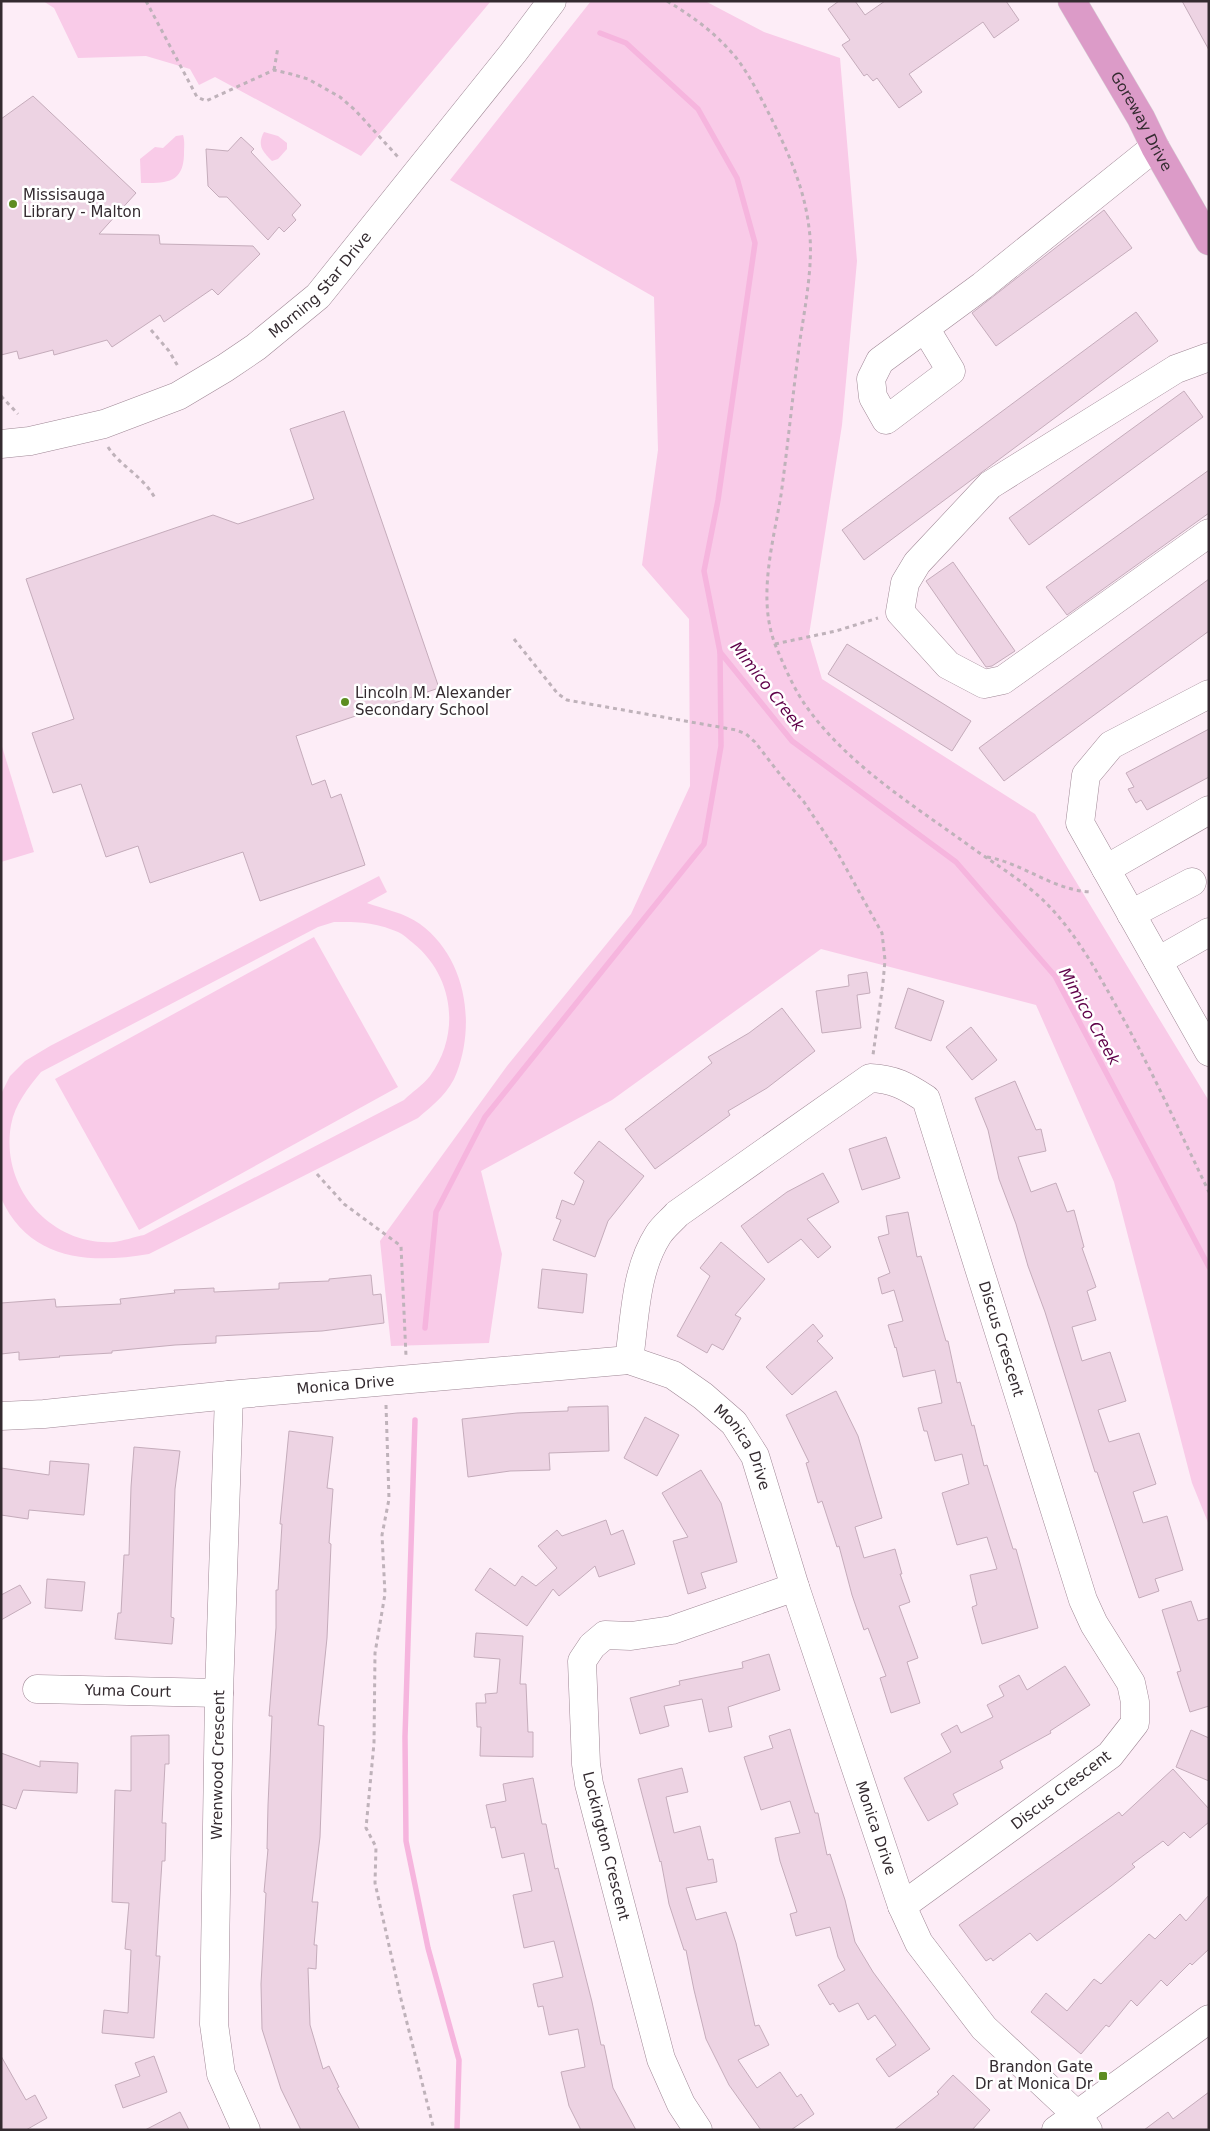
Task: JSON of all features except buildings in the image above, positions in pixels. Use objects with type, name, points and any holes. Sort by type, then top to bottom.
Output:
[{"type":"main road","name":"Goreway Drive","points":[[1072,1],[1141,118],[1155,147],[1209,241]]},
{"type":"street","name":"Morning Star Drive","points":[[1,444],[30,441],[97,426],[178,396],[256,347],[318,296],[513,53],[552,1]]},
{"type":"street","points":[[925,328],[982,286],[1155,147]]},
{"type":"street","points":[[1209,357],[1176,369],[990,484],[917,563],[905,583],[900,612],[948,665],[984,684],[1003,680],[1209,534]]},
{"type":"street","points":[[1209,694],[1111,745],[1086,775],[1080,824],[1209,1052]]},
{"type":"street","points":[[1112,879],[1209,810]]},
{"type":"street","points":[[1131,914],[1192,882]]},
{"type":"street","points":[[1158,961],[1209,932]]},
{"type":"street","points":[[629,1360],[640,1282],[647,1257],[659,1233],[677,1214],[870,1078]]},
{"type":"street","name":"Discus Crescent","points":[[870,1078],[884,1078],[903,1084],[926,1099],[1082,1600],[1094,1624],[1131,1683],[1135,1702],[1135,1723],[1110,1755],[902,1906]]},
{"type":"street","name":"Monica Drive","points":[[1,1416],[44,1414],[229,1395],[629,1360],[673,1375],[703,1396],[734,1423],[755,1456],[795,1587],[902,1906],[919,1944],[984,2028],[1073,2125]]},
{"type":"street","name":"Wrenwood Crescent","points":[[229,1395],[219,1693],[214,2024],[221,2074],[246,2130]]},
{"type":"street","name":"Lockington Crescent","points":[[698,2130],[681,2104],[661,2059],[589,1784],[586,1764],[582,1661],[592,1646],[605,1635],[631,1636],[672,1630],[795,1587]]},
{"type":"street","name":"Yuma Court","points":[[37,1689],[219,1693]]},
{"type":"street","points":[[1073,2125],[1209,2019]]},
{"type":"path","points":[[146,1],[196,97],[206,101],[274,70],[308,79],[340,97],[373,129],[413,176]]},
{"type":"path","points":[[274,70],[278,47]]},
{"type":"path","points":[[150,330],[169,351],[191,388]]},
{"type":"path","points":[[1,396],[18,414]]},
{"type":"path","points":[[97,426],[114,455],[147,484],[155,498]]},
{"type":"path","points":[[775,644],[836,631],[900,612]]},
{"type":"path","points":[[514,639],[558,694],[567,700],[692,724],[736,730],[746,734],[755,742],[804,802],[836,850],[882,933],[885,960],[884,984],[870,1078]]},
{"type":"path","points":[[986,857],[1006,862],[1067,887],[1089,892],[1112,879]]},
{"type":"path","points":[[317,1174],[344,1204],[402,1246],[407,1361],[384,1382],[388,1417],[389,1499],[382,1535],[385,1594],[375,1653],[374,1743],[366,1828],[376,1847],[375,1883],[401,1999],[434,2130]]},
{"type":"shaded area","points":[[43,1],[491,1],[361,156],[215,77],[199,85],[190,69],[146,56],[78,58],[54,8]]},
{"type":"shaded area","points":[[591,1],[705,1],[764,32],[840,58],[857,261],[842,425],[809,635],[822,679],[1035,814],[1209,1101],[1209,1525],[1192,1483],[1114,1182],[1036,1005],[821,949],[612,1100],[481,1171],[502,1254],[489,1343],[391,1346],[380,1241],[507,1066],[631,914],[690,786],[689,619],[642,565],[658,450],[654,297],[450,180]]},
{"type":"shaded area","points":[[264,132],[278,136],[287,143],[287,149],[278,159],[272,161],[263,151],[261,141]]},
{"type":"shaded area","points":[[183,135],[183,165],[176,177],[165,182],[141,183],[140,159],[155,147],[163,148],[176,136]]},
{"type":"shaded area","points":[[1,743],[34,852],[1,862]]},
{"type":"shaded area","points":[[379,876],[387,892],[367,903],[408,917],[420,924],[435,938],[447,954],[456,972],[466,1011],[466,1032],[463,1052],[454,1079],[440,1098],[418,1118],[149,1254],[127,1257],[84,1257],[63,1253],[45,1246],[28,1235],[13,1219],[1,1198],[1,1094],[10,1076],[25,1061],[50,1046]],"holes":[[[334,922],[374,924],[400,933],[427,956],[437,972],[445,989],[449,1024],[440,1060],[424,1082],[404,1100],[144,1235],[114,1242],[91,1241],[69,1234],[50,1223],[34,1208],[22,1190],[13,1170],[10,1148],[11,1125],[19,1103],[41,1072],[318,927]]]},
{"type":"shaded area","points":[[314,937],[398,1087],[139,1230],[55,1079]]},
{"type":"waterway","name":"Mimico Creek","points":[[600,33],[626,43],[698,109],[737,178],[755,243],[718,500],[704,571],[720,652],[792,741],[956,862],[1055,976],[1209,1267]]},
{"type":"waterway","points":[[425,1328],[436,1212],[485,1117],[704,844],[721,746],[720,652]]},
{"type":"waterway","points":[[415,1420],[405,1737],[406,1841],[428,1948],[459,2060],[457,2130]]},
{"type":"place","name":"Missisauga Library - Malton","points":[[13,204]]},
{"type":"place","name":"Lincoln M. Alexander Secondary School","points":[[345,702]]},
{"type":"place","name":"Brandon Gate Dr at Monica Dr","points":[[1103,2076]]}]
